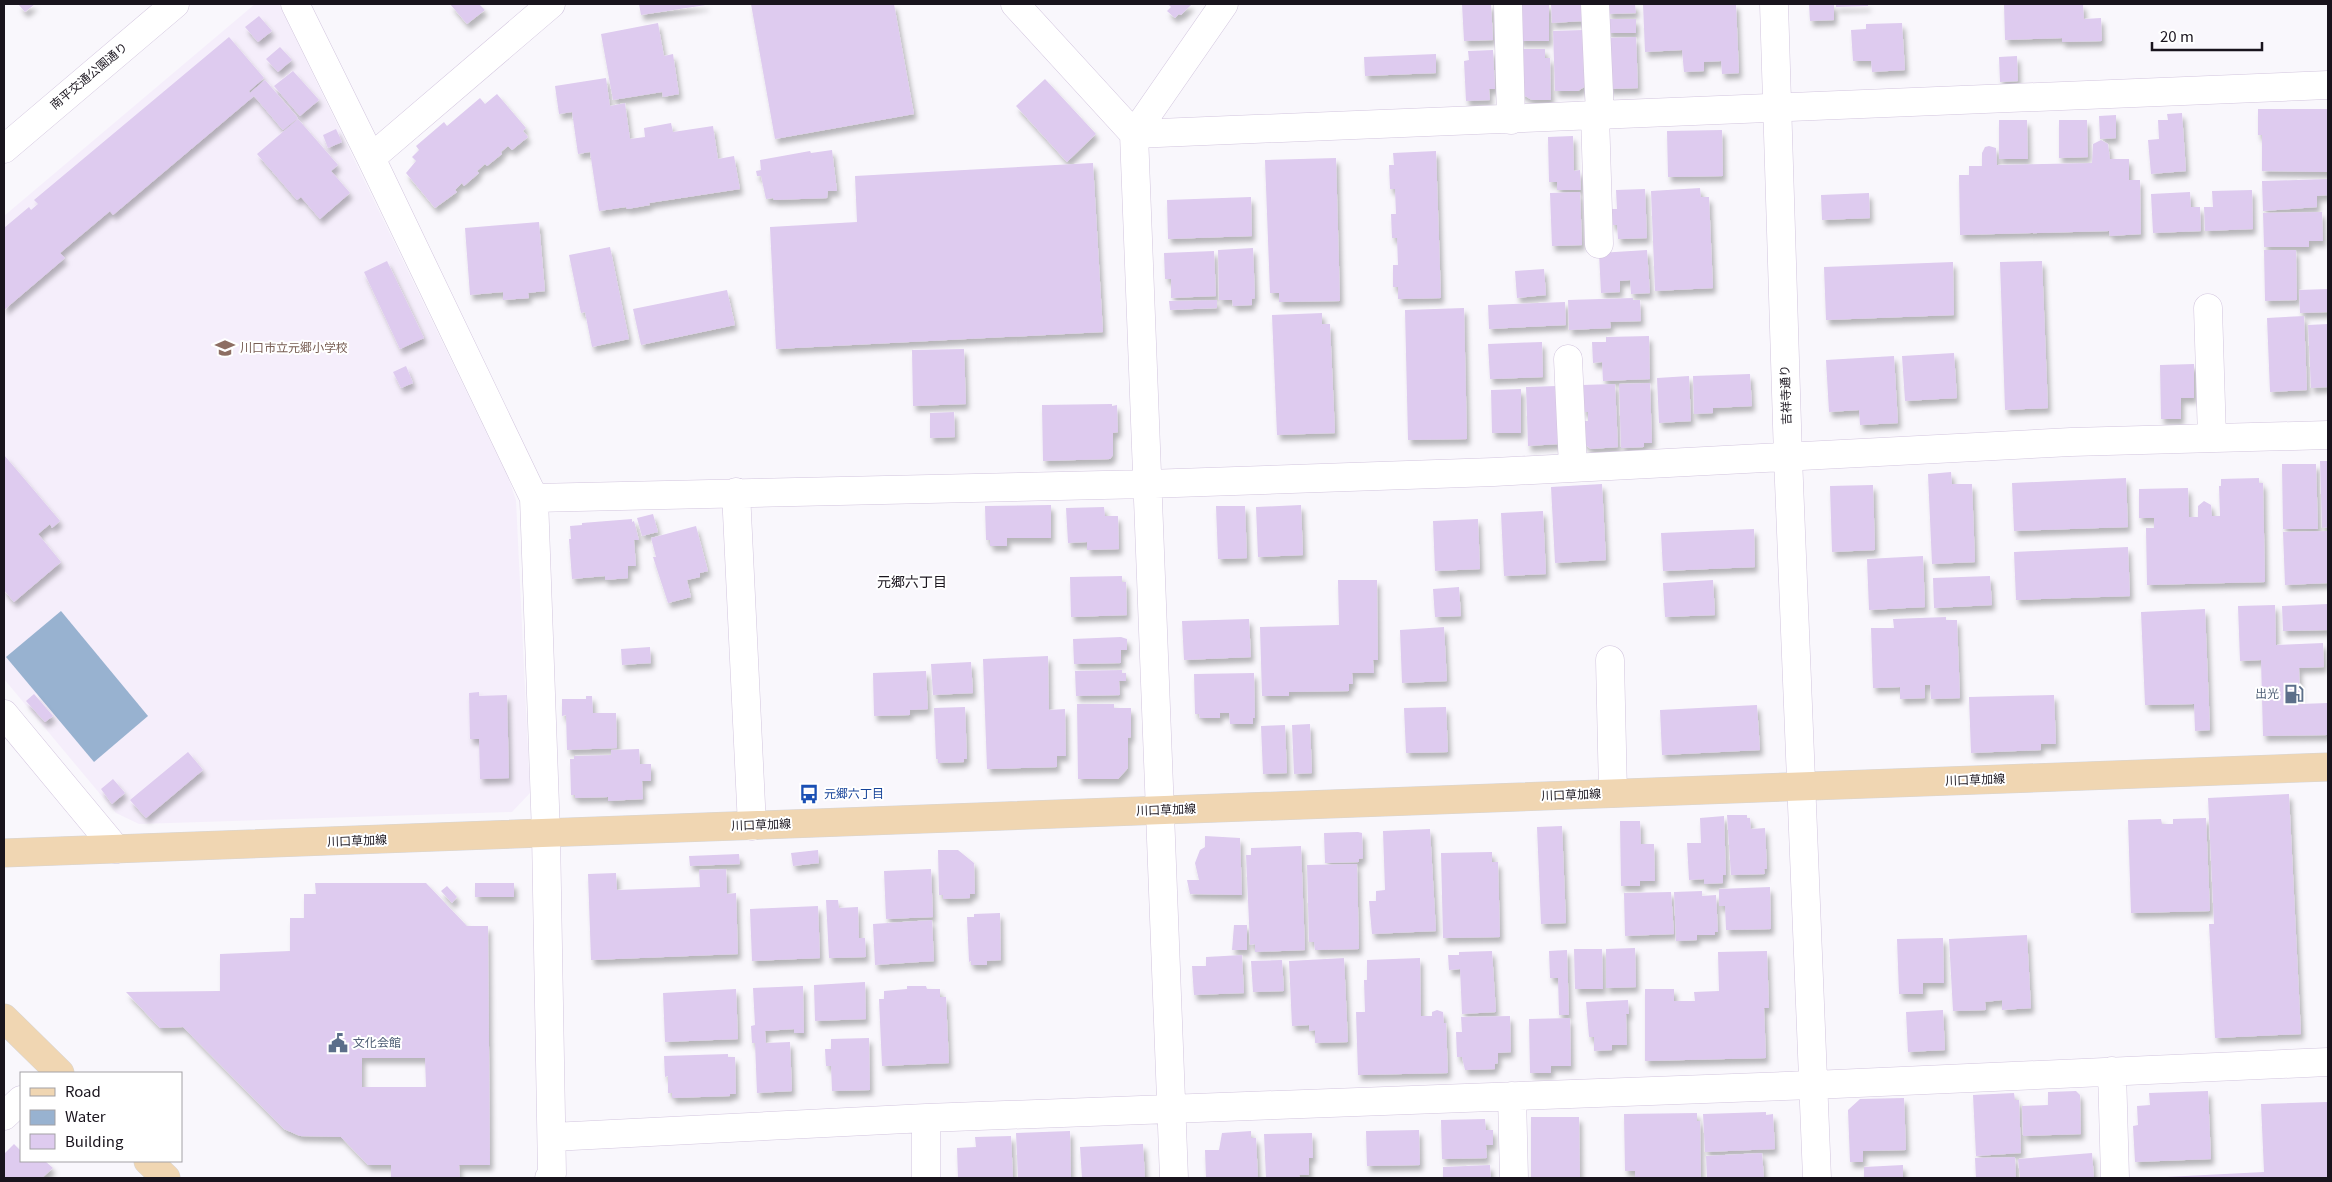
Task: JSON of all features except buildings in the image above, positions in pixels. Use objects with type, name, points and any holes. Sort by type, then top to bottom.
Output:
[{"type":"main road","name":"川口草加線","points":[[4,853],[2328,767]]},
{"type":"main road","points":[[4,1018],[56,1072]]},
{"type":"main road","points":[[149,1162],[166,1178]]},
{"type":"street","name":"南平交通公園通り","points":[[4,149],[175,4]]},
{"type":"street","points":[[295,4],[372,158],[534,498],[546,834],[553,1177]]},
{"type":"street","points":[[372,158],[551,4]]},
{"type":"street","points":[[1015,4],[1134,134],[2328,85]]},
{"type":"street","points":[[1174,1178],[1134,134],[1224,4]]},
{"type":"street","points":[[1508,4],[1511,120]]},
{"type":"street","points":[[1595,4],[1599,244]]},
{"type":"street","name":"吉祥寺通り","points":[[1774,4],[1788,456],[1803,787],[1817,1178]]},
{"type":"street","points":[[2208,308],[2212,438]]},
{"type":"street","points":[[1568,360],[1573,468]]},
{"type":"street","points":[[534,498],[1147,484],[1573,468],[2071,442],[2328,435]]},
{"type":"street","points":[[736,492],[752,826]]},
{"type":"street","points":[[1610,660],[1613,793]]},
{"type":"street","points":[[4,714],[116,849]]},
{"type":"street","points":[[552,1137],[926,1118],[1813,1085],[2328,1062]]},
{"type":"street","points":[[2112,1071],[2116,1178]]},
{"type":"street","points":[[1512,1096],[1514,1178]]},
{"type":"street","points":[[4,1116],[20,1101]]},
{"type":"street","points":[[926,1118],[926,1178]]},
{"type":"shaded area","name":"川口市立元郷小学校","points":[[255,4],[279,4],[509,480],[516,500],[530,793],[512,812],[139,824],[116,813],[4,679],[4,216]]},
{"type":"water","points":[[61,611],[148,716],[94,762],[6,657]]},
{"type":"place","name":"川口市立元郷小学校","points":[[225,348]]},
{"type":"place","name":"出光","points":[[2294,694]]},
{"type":"place","name":"元郷六丁目","points":[[809,794]]},
{"type":"place","name":"文化会館","points":[[338,1043]]},
{"type":"district","name":"元郷六丁目","points":[[912,582]]}]
